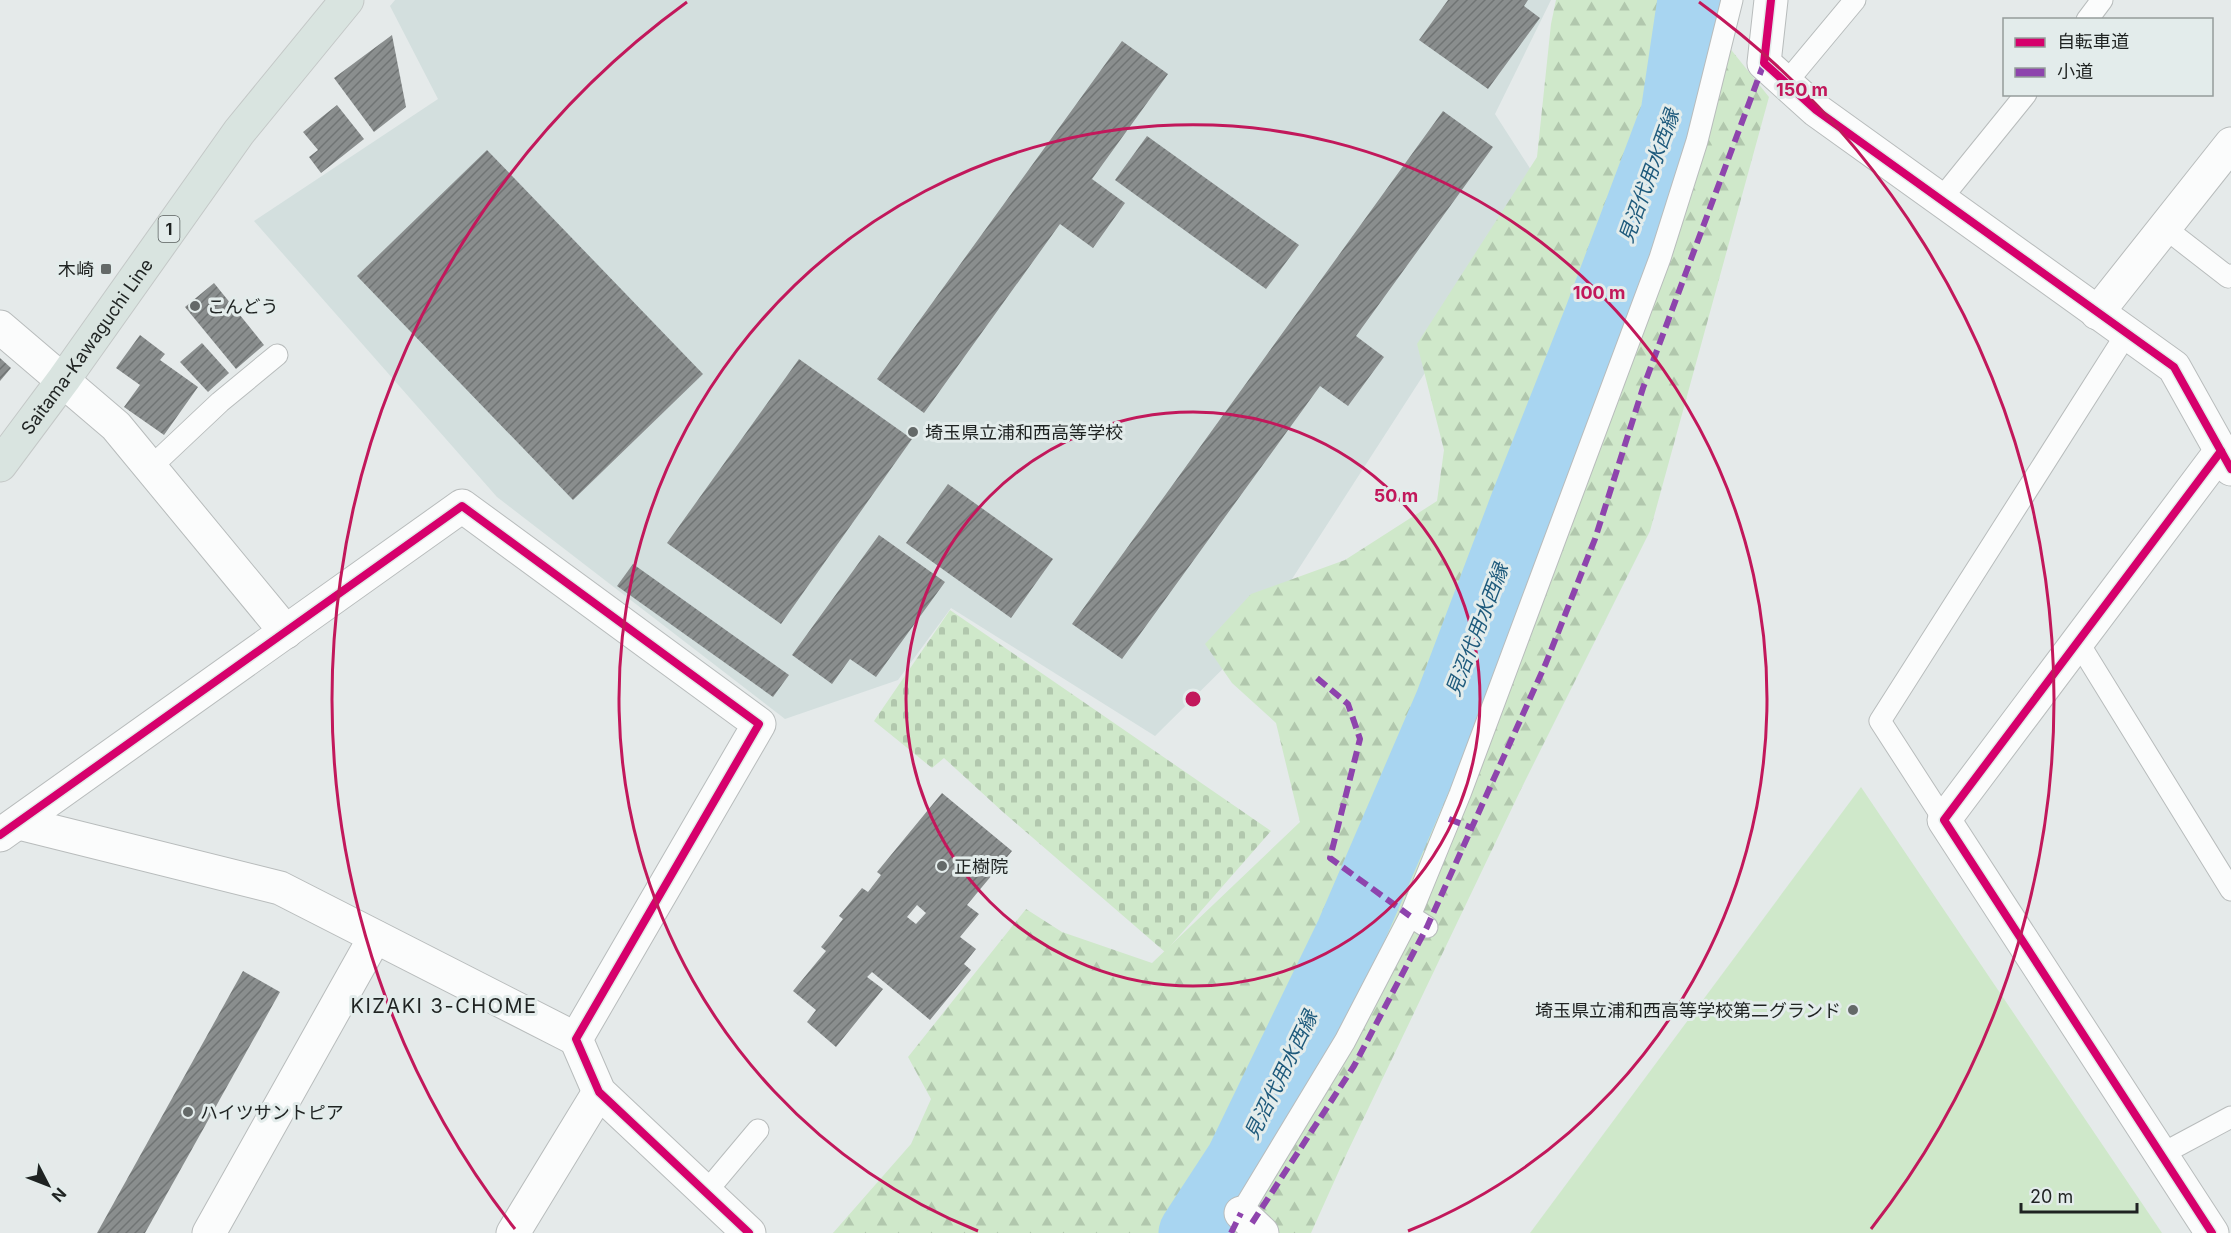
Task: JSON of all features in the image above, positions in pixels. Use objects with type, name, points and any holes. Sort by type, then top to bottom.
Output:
[{"type":"main road","name":"Saitama-Kawaguchi Line","points":[[0,465],[64,379],[239,132],[347,0]]},
{"type":"street","points":[[1772,0],[1764,63],[1785,84],[1816,110],[2174,367],[2228,455],[2078,642],[1944,820],[2212,1233]]},
{"type":"street","points":[[2097,313],[2231,144]]},
{"type":"street","points":[[0,327],[64,379],[116,426],[286,632]]},
{"type":"street","points":[[9,829],[462,506],[759,724],[576,1039]]},
{"type":"street","points":[[9,829],[280,888],[576,1039],[599,1092],[749,1233]]},
{"type":"street","points":[[209,1233],[375,937]]},
{"type":"street","points":[[513,1233],[599,1092]]},
{"type":"lane","points":[[1252,1223],[1346,1041],[1419,921],[1464,783],[1660,258],[1697,141],[1732,0]]},
{"type":"lane","points":[[1785,84],[1855,0]]},
{"type":"lane","points":[[2089,18],[2103,0]]},
{"type":"lane","points":[[1941,200],[2024,96]]},
{"type":"lane","points":[[2165,228],[2228,277],[2231,275]]},
{"type":"lane","points":[[1944,820],[1880,722],[2127,333]]},
{"type":"lane","points":[[151,467],[220,402],[278,355]]},
{"type":"lane","points":[[2078,642],[2231,890]]},
{"type":"lane","points":[[2160,1155],[2231,1117]]},
{"type":"lane","points":[[706,1192],[758,1130]]},
{"type":"shaded area","name":"埼玉県立浦和西高等学校","points":[[395,0],[1551,0],[1495,114],[1540,184],[1428,368],[1254,638],[1155,736],[951,608],[898,680],[785,719],[497,497],[254,221],[438,99],[390,6]]},
{"type":"green space","points":[[1556,0],[1720,0],[1712,26],[1769,97],[1650,531],[1523,785],[1311,1233],[833,1233],[911,1144],[931,1099],[908,1057],[1026,909],[1062,932],[1152,963],[1300,822],[1276,723],[1232,683],[1205,644],[1251,594],[1345,560],[1437,501],[1444,450],[1417,344],[1537,157],[1551,24]]},
{"type":"green space","points":[[950,610],[1271,831],[1165,952],[944,758],[932,768],[874,721]]},
{"type":"green space","name":"埼玉県立浦和西高等学校第二グランド","points":[[1861,787],[2162,1233],[1530,1233]]},
{"type":"building","points":[[1448,0],[1528,0],[1524,6],[1540,18],[1488,89],[1419,40]]},
{"type":"building","points":[[392,35],[406,107],[374,132],[334,78]]},
{"type":"building","points":[[1122,41],[1168,74],[1092,179],[1125,203],[1093,248],[1060,224],[924,413],[877,379]]},
{"type":"building","points":[[337,105],[364,139],[321,173],[309,157],[318,150],[303,132]]},
{"type":"building","points":[[1443,111],[1493,147],[1356,336],[1384,357],[1348,406],[1320,386],[1122,659],[1072,624]]},
{"type":"building","points":[[1147,136],[1299,245],[1266,289],[1115,180]]},
{"type":"building","points":[[487,150],[703,374],[573,500],[357,276]]},
{"type":"building","points":[[214,283],[264,345],[236,369],[185,307]]},
{"type":"building","points":[[140,335],[165,354],[160,360],[198,387],[164,435],[124,407],[140,385],[116,368]]},
{"type":"building","points":[[202,343],[229,373],[208,392],[180,362]]},
{"type":"building","points":[[0,358],[11,368],[0,381]]},
{"type":"building","points":[[799,359],[912,439],[781,624],[667,543]]},
{"type":"building","points":[[948,484],[1053,559],[1011,618],[906,543]]},
{"type":"building","points":[[879,535],[945,582],[876,677],[850,659],[832,684],[792,655]]},
{"type":"building","points":[[633,564],[789,675],[773,697],[617,586]]},
{"type":"building","points":[[942,793],[1012,851],[967,905],[979,914],[960,937],[976,949],[964,964],[971,970],[930,1020],[872,972],[867,977],[883,989],[836,1047],[807,1022],[816,1010],[793,991],[826,951],[821,947],[843,919],[839,916],[862,888],[868,892],[881,875],[877,872]],"holes":[[[917,905],[926,913],[916,924],[907,917]]]},
{"type":"building","name":"ハイツサントピア","points":[[243,971],[280,992],[145,1233],[97,1233]]},
{"type":"waterway","name":"見沼代用水西縁","points":[[1193,1233],[1240,1161],[1350,934],[1449,704],[1675,114],[1692,0]]},
{"type":"marked path","points":[[1252,1223],[1354,1066],[1427,927],[1546,663],[1595,539],[1643,388],[1764,63]]},
{"type":"marked path","points":[[1317,678],[1348,704],[1360,739],[1330,858],[1410,916]]},
{"type":"marked path","points":[[1449,819],[1472,828]]},
{"type":"marked path","points":[[1231,1233],[1241,1213]]},
{"type":"cycle path","points":[[1771,0],[1764,63],[1816,110],[2174,367],[2231,469]]},
{"type":"cycle path","points":[[2212,1233],[1944,820],[2221,451]]},
{"type":"cycle path","points":[[0,835],[462,506],[759,724],[576,1039],[599,1092],[749,1233]]},
{"type":"place","name":"木崎","points":[[106,269]]},
{"type":"place","name":"こんどう","points":[[195,306]]},
{"type":"place","name":"埼玉県立浦和西高等学校","points":[[913,432]]},
{"type":"place","name":"正樹院","points":[[942,866]]},
{"type":"place","name":"埼玉県立浦和西高等学校第二グランド","points":[[1853,1010]]},
{"type":"place","name":"ハイツサントピア","points":[[188,1112]]},
{"type":"district","name":"KIZAKI 3-CHOME","points":[[444,1006]]}]
